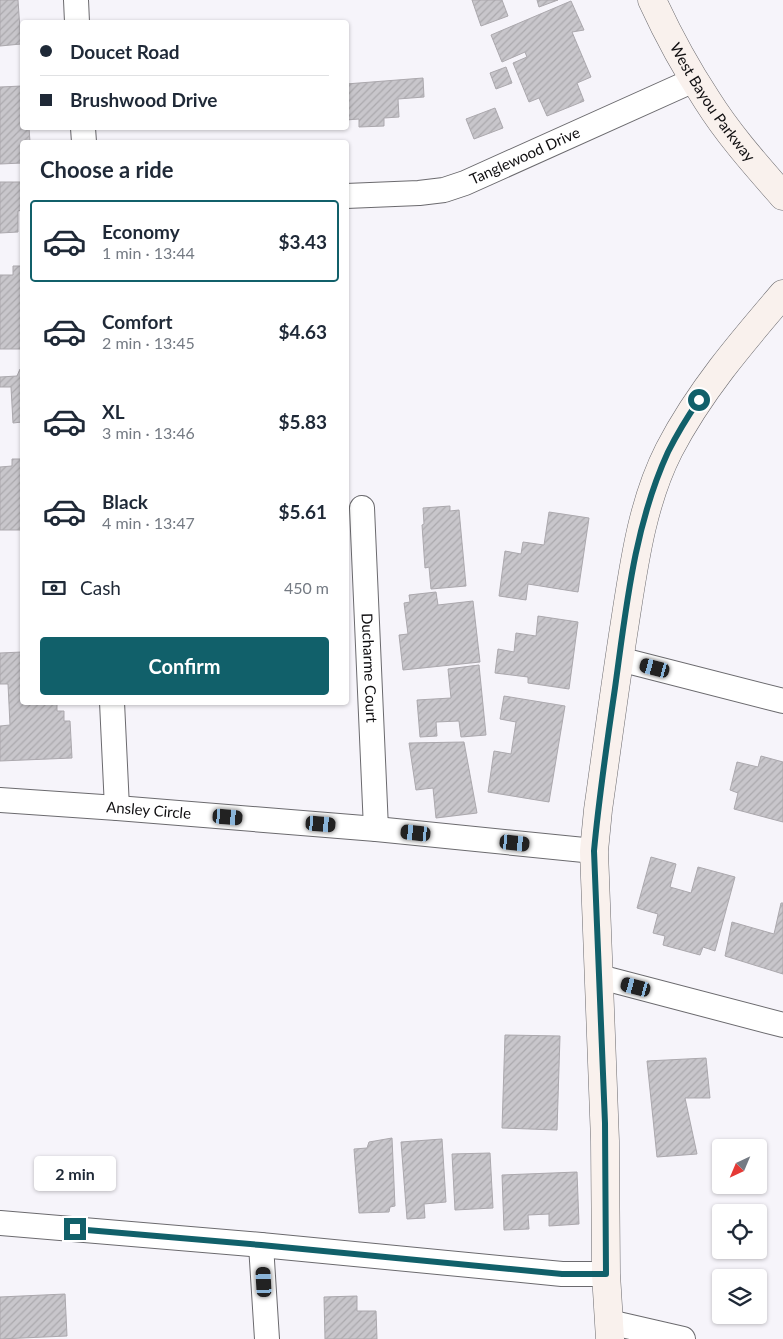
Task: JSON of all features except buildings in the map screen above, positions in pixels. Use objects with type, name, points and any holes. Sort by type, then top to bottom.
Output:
[{"type":"street","points":[[76,0],[78,20]]},
{"type":"street","name":"West Bayou Parkway","points":[[652,0],[668,34],[708,102],[749,157],[783,196]]},
{"type":"street","name":"Tanglewood Drive","points":[[349,196],[419,193],[444,190],[465,183],[694,80]]},
{"type":"street","points":[[683,1339],[609,1330],[606,1274],[605,1141],[600,977],[594,851],[598,810],[634,560],[646,510],[668,451],[707,386],[783,294]]},
{"type":"street","name":"Ducharme Court","points":[[362,508],[376,829]]},
{"type":"street","points":[[619,659],[783,701]]},
{"type":"street","points":[[112,705],[117,808]]},
{"type":"street","name":"Ansley Circle","points":[[0,800],[376,829],[594,851]]},
{"type":"street","points":[[600,977],[783,1025]]},
{"type":"street","points":[[0,1223],[261,1245],[562,1274],[606,1274]]},
{"type":"street","points":[[261,1245],[267,1339]]},
{"type":"route","points":[[75,1229],[562,1274],[606,1274],[605,1123],[594,851],[598,810],[634,560],[642,526],[668,451],[699,400]]}]
